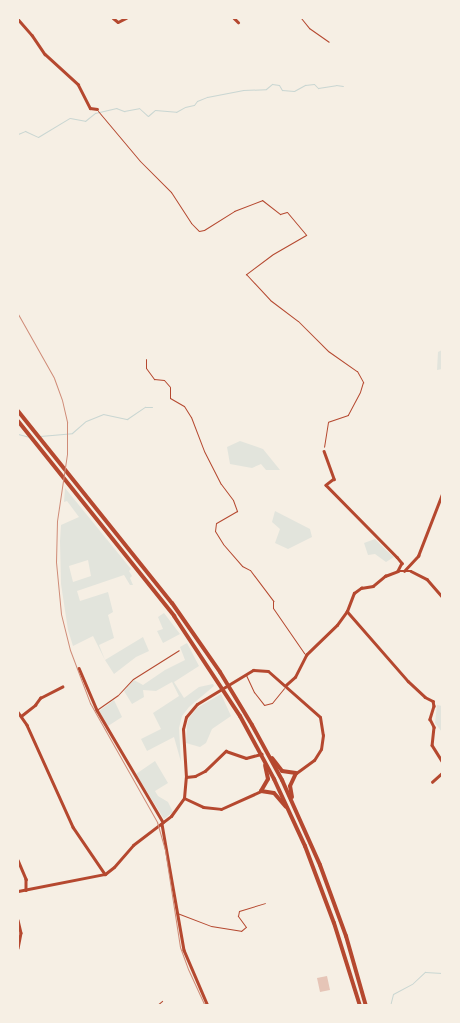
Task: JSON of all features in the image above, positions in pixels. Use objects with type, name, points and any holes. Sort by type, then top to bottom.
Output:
[{"type":"main road","points":[[18,410],[146,570],[195,635],[234,694],[269,756],[292,802],[330,891],[366,1006]]},
{"type":"main road","points":[[19,423],[154,590],[192,641],[230,700],[266,763],[288,808],[334,923],[360,1006]]},
{"type":"main road","points":[[269,756],[282,771],[296,773],[290,786],[292,802]]},
{"type":"main road","points":[[266,763],[268,779],[261,791],[274,793],[288,808]]},
{"type":"street","points":[[113,18],[118,22],[126,18]]},
{"type":"street","points":[[234,18],[238,22]]},
{"type":"street","points":[[18,19],[45,54],[78,84],[90,108],[97,109]]},
{"type":"street","points":[[324,450],[334,479],[326,485],[397,557],[402,563],[398,571]]},
{"type":"street","points":[[404,571],[418,556],[442,494]]},
{"type":"street","points":[[286,685],[295,678],[306,656],[337,625],[347,611],[354,593],[361,588],[373,586],[385,576],[398,571],[411,571],[427,579],[442,596]]},
{"type":"street","points":[[347,611],[408,681],[432,701],[434,706],[430,719],[434,727],[432,745],[442,761]]},
{"type":"street","points":[[79,668],[97,710],[163,823],[184,950],[208,1006]]},
{"type":"street","points":[[18,892],[105,874],[114,867],[133,845],[176,812],[184,798],[186,777],[184,722],[192,708],[245,674],[260,668],[268,670],[320,717],[324,735],[320,749],[314,760],[296,773]]},
{"type":"street","points":[[21,716],[35,705],[40,698],[62,687]]},
{"type":"street","points":[[18,712],[32,734],[74,827],[105,874]]},
{"type":"street","points":[[186,777],[195,776],[205,771],[226,751],[246,758],[261,754]]},
{"type":"street","points":[[432,782],[442,773]]},
{"type":"street","points":[[184,798],[209,809],[221,810],[261,791]]},
{"type":"street","points":[[18,860],[26,879],[26,890]]},
{"type":"street","points":[[18,920],[21,933],[18,948]]},
{"type":"lane","points":[[301,18],[309,28],[329,42]]},
{"type":"lane","points":[[97,710],[113,699],[133,679],[179,650]]},
{"type":"lane","points":[[245,674],[254,692],[264,705],[272,703],[286,685]]},
{"type":"lane","points":[[177,912],[211,926],[241,931],[246,927],[238,916],[239,911],[265,903]]},
{"type":"lane","points":[[156,1006],[162,1001]]},
{"type":"path","points":[[97,109],[140,160],[171,192],[191,223],[199,231],[204,230],[234,211],[262,200],[280,214],[287,212],[306,235],[273,254],[246,274],[270,300],[298,321],[328,350],[357,371],[363,382],[348,415],[328,422],[324,450]]},
{"type":"path","points":[[146,360],[146,368],[154,380],[164,380],[170,387],[170,398],[184,406],[191,417],[204,451],[221,484],[233,500],[237,511],[216,523],[216,531],[242,566],[250,570],[273,602],[273,608],[306,656]]},
{"type":"shaded area","points":[[442,350],[442,369],[437,370],[438,352]]},
{"type":"shaded area","points":[[240,441],[263,449],[280,470],[266,470],[261,464],[252,468],[230,464],[227,447]]},
{"type":"shaded area","points":[[65,488],[131,569],[129,571],[132,576],[130,578],[133,585],[130,585],[124,575],[77,591],[80,601],[108,592],[113,612],[108,615],[114,638],[99,645],[105,660],[93,636],[73,646],[68,630],[61,584],[61,525],[79,517],[67,501],[64,502]],"holes":[[[88,560],[91,576],[73,582],[69,566]]]},
{"type":"shaded area","points":[[275,511],[310,529],[312,537],[288,549],[275,543],[280,529],[272,522]]},
{"type":"shaded area","points":[[375,539],[394,557],[386,562],[375,554],[368,555],[364,543]]},
{"type":"shaded area","points":[[164,613],[180,634],[163,643],[157,631],[163,629],[158,617]]},
{"type":"shaded area","points":[[143,637],[149,651],[136,657],[114,674],[105,660]]},
{"type":"shaded area","points":[[187,643],[199,666],[174,682],[184,698],[199,687],[213,684],[214,686],[189,707],[182,716],[179,728],[181,762],[174,737],[147,751],[141,739],[161,729],[153,713],[179,696],[172,682],[156,691],[143,690],[144,697],[132,704],[124,691],[134,680],[143,685],[165,670],[185,660],[180,647]]},
{"type":"shaded area","points":[[221,694],[231,716],[212,729],[206,743],[200,747],[186,743],[189,718],[197,708]]},
{"type":"shaded area","points":[[114,700],[122,717],[108,726],[99,711]]},
{"type":"shaded area","points":[[437,705],[442,706],[442,732],[435,723]]},
{"type":"shaded area","points":[[155,761],[168,783],[155,791],[158,796],[168,802],[173,812],[164,819],[136,774]]},
{"type":"building","points":[[327,976],[330,990],[320,992],[317,978]]},
{"type":"waterway","points":[[18,134],[25,131],[38,137],[70,118],[85,121],[95,113],[116,108],[124,111],[139,108],[148,116],[155,110],[176,112],[194,105],[197,101],[207,97],[243,90],[266,89],[272,84],[279,85],[282,90],[294,91],[305,85],[314,84],[318,88],[336,85],[343,86]]},
{"type":"waterway","points":[[40,436],[72,433],[86,421],[103,414],[127,419],[145,407],[152,407]]},
{"type":"waterway","points":[[18,434],[29,437]]},
{"type":"waterway","points":[[390,1006],[393,994],[412,984],[425,972],[442,973]]},
{"type":"railway","points":[[18,314],[54,378],[67,422],[67,454],[57,521],[56,562],[61,614],[70,650],[90,703],[157,822],[165,850],[180,947],[205,1006]]}]
